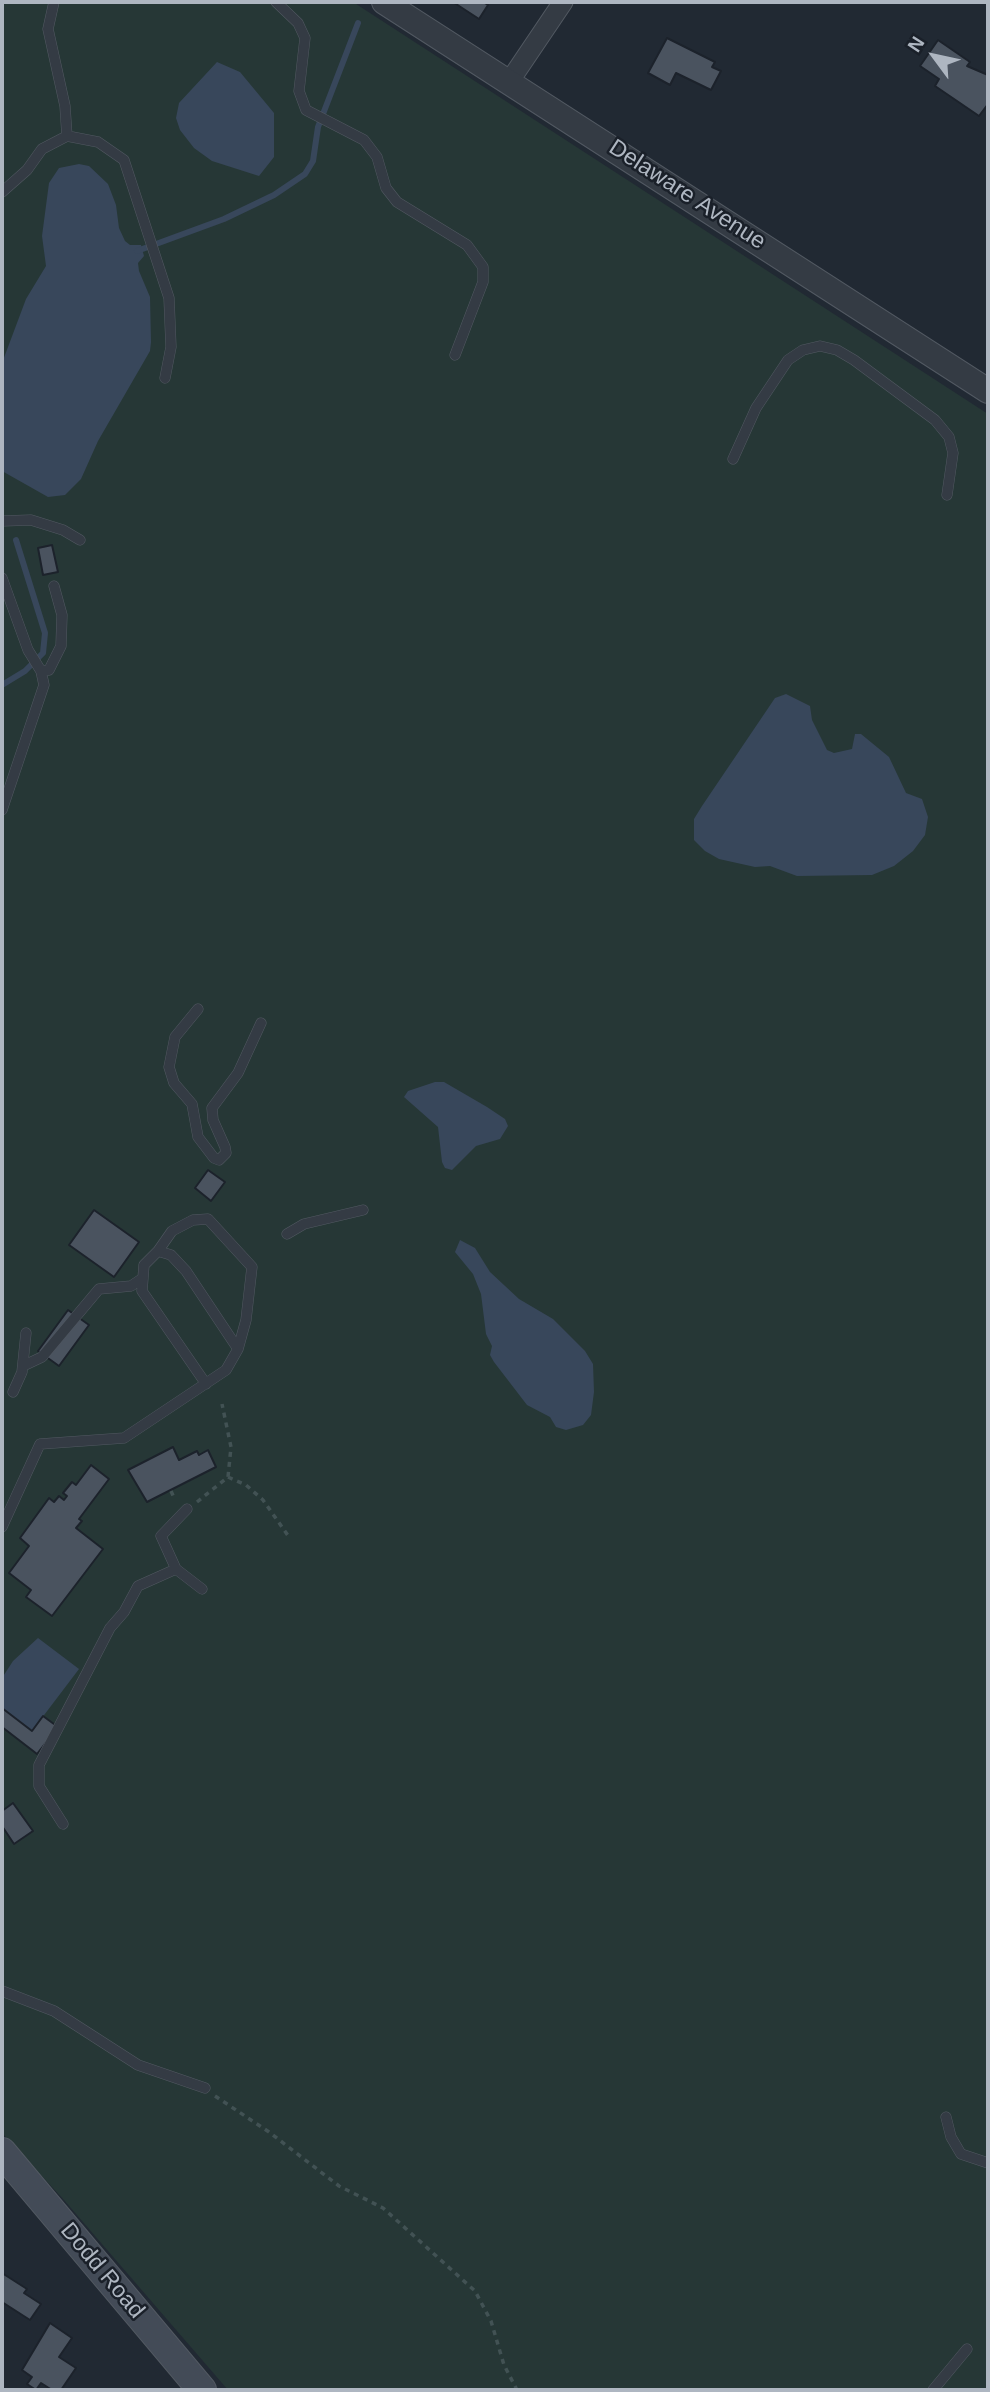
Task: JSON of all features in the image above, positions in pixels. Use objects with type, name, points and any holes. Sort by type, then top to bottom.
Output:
[{"type":"main road","name":"Dodd Road","points":[[2,2152],[202,2390]]},
{"type":"street","name":"Delaware Avenue","points":[[384,2],[988,391]]},
{"type":"street","points":[[509,82],[563,2]]},
{"type":"lane","points":[[54,2],[48,29],[65,106],[67,136]]},
{"type":"lane","points":[[276,2],[298,23],[305,38],[299,91],[306,110],[364,140],[377,157],[386,188],[397,202],[467,245],[483,267],[483,282],[455,355]]},
{"type":"lane","points":[[2,192],[27,170],[42,149],[67,136],[98,142],[124,159],[158,257],[171,316],[171,346],[165,378]]},
{"type":"lane","points":[[733,460],[756,408],[788,360],[803,350],[820,346],[837,350],[854,360],[935,420],[948,437],[953,453],[947,495]]},
{"type":"lane","points":[[2,521],[31,520],[63,530],[80,540]]},
{"type":"lane","points":[[2,578],[27,650],[41,671],[44,685],[2,810]]},
{"type":"lane","points":[[41,671],[49,670],[61,646],[62,615],[54,586]]},
{"type":"lane","points":[[198,1009],[175,1037],[169,1058],[174,1083],[192,1104],[213,1120]]},
{"type":"lane","points":[[192,1104],[198,1137],[214,1158],[219,1160],[226,1153],[225,1147],[211,1115],[216,1102],[238,1073],[261,1023]]},
{"type":"lane","points":[[286,1234],[304,1223],[363,1210]]},
{"type":"lane","points":[[2,1527],[40,1444],[124,1438],[206,1384],[226,1370],[238,1349],[246,1320],[252,1267],[208,1219],[193,1220],[172,1231],[144,1265],[142,1291],[206,1384]]},
{"type":"lane","points":[[158,1251],[171,1255],[186,1270],[238,1349]]},
{"type":"lane","points":[[23,1366],[42,1357],[99,1289],[131,1286],[143,1278]]},
{"type":"lane","points":[[13,1392],[23,1366],[26,1333]]},
{"type":"lane","points":[[187,1509],[161,1536],[176,1569],[202,1589]]},
{"type":"lane","points":[[63,1825],[39,1786],[38,1765],[110,1628],[124,1612],[138,1586],[176,1569]]},
{"type":"lane","points":[[2,1991],[54,2011],[138,2065],[205,2088]]},
{"type":"lane","points":[[946,2117],[951,2137],[961,2154],[988,2163]]},
{"type":"lane","points":[[933,2390],[967,2349]]},
{"type":"path","points":[[171,1491],[179,1507],[187,1509],[228,1477],[231,1447],[222,1405]]},
{"type":"path","points":[[228,1477],[246,1485],[264,1500],[289,1536]]},
{"type":"path","points":[[205,2088],[269,2132],[339,2186],[383,2208],[475,2291],[491,2321],[504,2365],[517,2390]]},
{"type":"shaded area","points":[[2,2],[353,2],[988,414],[988,2390],[228,2390],[64,2200],[2,2133]]},
{"type":"water","points":[[217,62],[240,72],[274,113],[274,157],[259,176],[212,161],[194,148],[180,130],[176,118],[179,103]]},
{"type":"water","points":[[79,164],[89,166],[108,184],[125,241],[130,245],[141,245],[144,256],[138,263],[150,297],[151,342],[150,351],[98,441],[81,479],[65,495],[48,497],[2,471],[2,363],[26,299],[46,266],[42,236],[49,183],[59,168]]},
{"type":"water","points":[[786,694],[810,706],[812,720],[827,750],[834,753],[852,749],[855,734],[861,734],[889,757],[906,793],[922,799],[928,817],[925,835],[913,851],[894,866],[872,875],[797,876],[770,866],[755,867],[719,859],[705,851],[694,840],[694,819],[702,806],[775,698]]},
{"type":"water","points":[[435,1082],[444,1082],[487,1107],[505,1119],[508,1126],[500,1139],[476,1146],[452,1170],[445,1168],[442,1162],[438,1127],[404,1097],[408,1091]]},
{"type":"water","points":[[460,1240],[475,1248],[490,1272],[519,1299],[553,1319],[585,1351],[593,1364],[594,1392],[591,1415],[583,1425],[566,1430],[556,1427],[550,1417],[527,1405],[494,1362],[490,1355],[492,1346],[486,1334],[481,1294],[473,1274],[455,1252]]},
{"type":"water","points":[[38,1638],[79,1669],[32,1731],[2,1708],[2,1678],[13,1661]]},
{"type":"building","points":[[453,2],[483,2],[488,5],[479,19]]},
{"type":"building","points":[[667,38],[715,62],[712,67],[721,71],[711,90],[676,73],[670,85],[648,73]]},
{"type":"building","points":[[938,40],[970,62],[967,66],[988,75],[988,104],[979,116],[935,86],[939,79],[920,66]]},
{"type":"building","points":[[52,545],[58,572],[43,575],[38,548]]},
{"type":"building","points":[[208,1170],[225,1182],[211,1201],[195,1188]]},
{"type":"building","points":[[94,1210],[139,1242],[114,1277],[69,1245]]},
{"type":"building","points":[[68,1310],[89,1325],[59,1366],[38,1351]]},
{"type":"building","points":[[173,1447],[179,1460],[197,1451],[199,1455],[208,1450],[216,1467],[147,1502],[128,1470]]},
{"type":"building","points":[[91,1465],[109,1479],[79,1519],[82,1521],[76,1528],[103,1549],[52,1616],[26,1597],[31,1590],[9,1573],[29,1546],[20,1538],[49,1498],[54,1502],[59,1496],[64,1500],[67,1496],[63,1493],[72,1482],[76,1485]]},
{"type":"building","points":[[2,1708],[32,1731],[43,1716],[58,1727],[37,1754],[2,1727]]},
{"type":"building","points":[[13,1803],[33,1831],[14,1844],[2,1826],[2,1811]]},
{"type":"building","points":[[2,2273],[27,2289],[24,2293],[41,2304],[30,2320],[2,2302]]},
{"type":"building","points":[[50,2323],[72,2338],[59,2357],[76,2368],[61,2390],[52,2390],[41,2383],[36,2390],[27,2384],[32,2377],[22,2370]]},
{"type":"waterway","points":[[137,251],[224,219],[274,195],[305,174],[313,161],[318,127],[358,23]]},
{"type":"waterway","points":[[2,685],[25,671],[43,653],[45,633],[16,540]]}]
